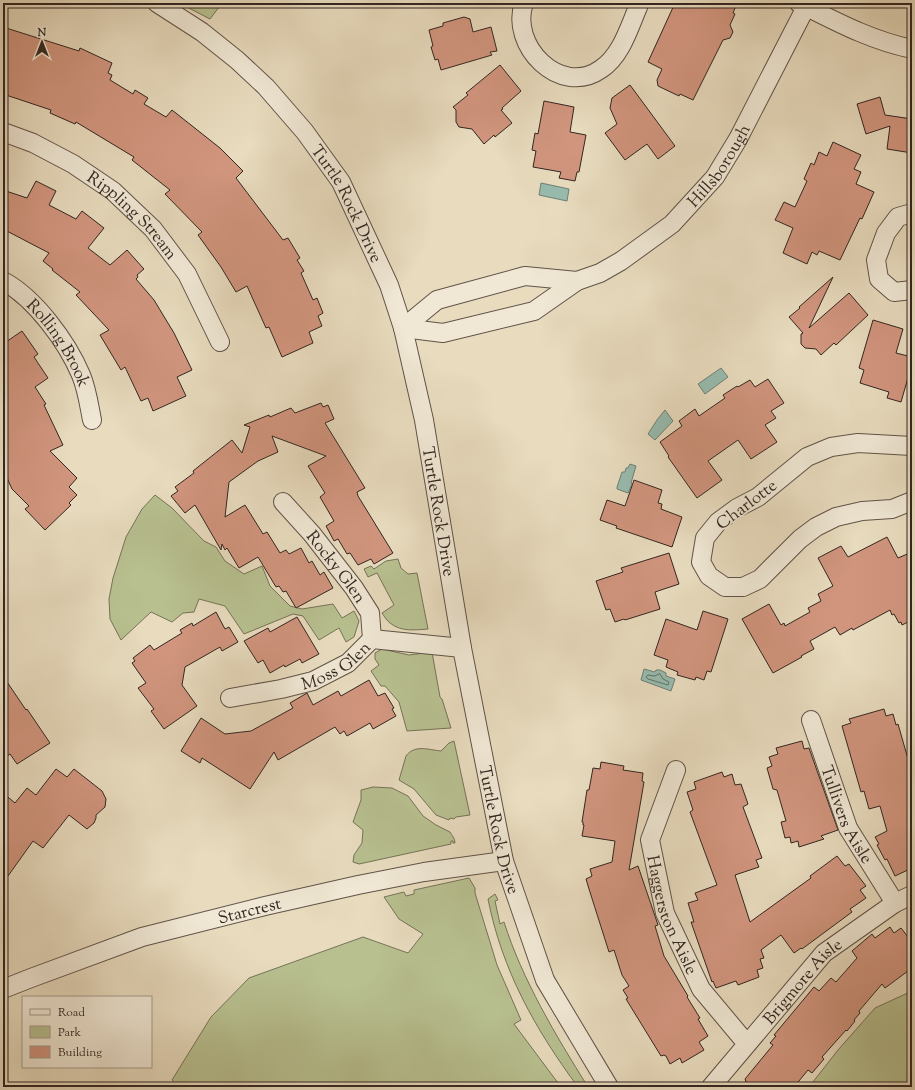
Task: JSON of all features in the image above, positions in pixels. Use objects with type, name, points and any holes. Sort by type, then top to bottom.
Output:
[{"type":"street","name":"Turtle Rock Drive","points":[[157,3],[202,32],[266,86],[305,132],[341,182],[389,285],[403,328],[424,420],[462,648],[504,861],[545,980],[609,1087]]},
{"type":"street","points":[[524,3],[522,20],[524,38],[533,53],[547,67],[558,74],[580,78],[601,69],[618,52],[639,3]]},
{"type":"street","name":"Hillsborough","points":[[403,328],[443,333],[534,311],[577,281],[600,273],[621,261],[672,224],[715,177],[738,139],[804,4]]},
{"type":"street","points":[[804,4],[877,40],[912,49]]},
{"type":"street","name":"Rippling Stream","points":[[3,132],[33,143],[73,164],[113,191],[153,229],[187,274],[220,342]]},
{"type":"street","points":[[912,213],[898,217],[886,233],[876,260],[879,279],[894,292],[912,290]]},
{"type":"street","name":"Hillsborough","points":[[403,328],[437,300],[525,276],[577,281]]},
{"type":"street","name":"Rolling Brook","points":[[3,281],[9,284],[35,307],[64,344],[81,376],[92,420]]},
{"type":"street","name":"Charlotte","points":[[912,446],[858,443],[831,447],[807,457],[758,497],[737,508],[718,522],[705,538],[701,562],[709,576],[725,587],[743,587],[760,579],[800,539],[816,527],[836,517],[862,511],[892,509],[912,501]]},
{"type":"street","name":"Rocky Glen","points":[[283,502],[312,534],[354,588],[370,613],[372,639]]},
{"type":"street","name":"Moss Glen","points":[[230,698],[281,689],[313,681],[348,663],[372,639],[462,648]]},
{"type":"street","name":"Tullivers Aisle","points":[[811,720],[848,828],[895,903]]},
{"type":"street","name":"Haggerston Aisle","points":[[676,770],[650,840],[665,913],[701,989],[747,1044]]},
{"type":"street","name":"Starcrest","points":[[3,989],[142,938],[265,906],[424,872],[504,861]]},
{"type":"street","name":"Brigmore Aisle","points":[[710,1087],[824,953],[895,903],[912,895]]},
{"type":"green space","points":[[179,3],[222,3],[210,19]]},
{"type":"green space","points":[[155,495],[172,508],[204,541],[216,547],[225,561],[244,574],[262,566],[270,586],[290,606],[302,609],[333,604],[342,618],[354,611],[359,621],[354,637],[346,642],[339,628],[319,640],[303,616],[293,614],[244,634],[225,606],[199,599],[194,612],[183,613],[172,622],[151,612],[121,640],[110,619],[109,599],[113,578],[126,537],[142,509]]},
{"type":"green space","points":[[398,559],[401,568],[408,574],[417,573],[428,629],[408,630],[399,628],[389,622],[382,613],[394,605],[377,573],[368,577],[364,569],[371,566],[374,569],[386,561]]},
{"type":"green space","points":[[382,649],[409,655],[432,652],[440,697],[442,699],[451,728],[407,731],[399,702],[385,686],[381,686],[371,671],[379,665],[375,659],[375,653]]},
{"type":"green space","points":[[454,741],[470,815],[456,817],[454,819],[450,818],[449,820],[436,815],[414,789],[399,780],[406,756],[410,752],[418,749],[441,751],[449,743]]},
{"type":"green space","points":[[373,787],[392,788],[408,796],[423,816],[450,832],[455,843],[451,841],[451,844],[359,864],[353,862],[354,855],[362,843],[363,830],[353,822],[361,800],[361,790]]},
{"type":"green space","points":[[469,878],[475,888],[475,893],[497,965],[521,1020],[514,1024],[561,1087],[179,1087],[172,1080],[211,1017],[249,978],[363,937],[408,953],[423,934],[399,919],[384,897],[404,892],[406,896],[414,894],[414,890]]},
{"type":"green space","points":[[495,894],[498,900],[495,901],[500,924],[504,922],[511,943],[530,986],[564,1048],[588,1087],[578,1087],[534,1021],[522,998],[511,974],[494,925],[488,899]]},
{"type":"green space","points":[[912,991],[912,1087],[809,1087],[838,1050],[875,1008]]},
{"type":"water","points":[[541,183],[569,189],[567,201],[539,195]]},
{"type":"water","points":[[721,368],[728,377],[705,394],[698,384]]},
{"type":"water","points":[[665,410],[673,421],[655,440],[648,434]]},
{"type":"water","points":[[630,464],[636,466],[632,484],[628,493],[617,489],[617,487],[622,472],[625,472],[626,468],[628,468]]},
{"type":"water","points":[[644,669],[655,672],[656,670],[660,670],[666,673],[666,676],[675,679],[671,691],[641,680]]},
{"type":"building","points":[[675,3],[724,3],[735,8],[733,13],[735,14],[730,25],[733,32],[730,38],[723,40],[693,100],[680,94],[679,96],[658,86],[657,80],[662,69],[648,62]]},
{"type":"building","points":[[464,17],[470,19],[473,32],[491,27],[497,51],[490,52],[492,55],[441,70],[438,59],[435,60],[431,47],[433,46],[429,30],[443,26],[443,23]]},
{"type":"building","points":[[3,27],[79,51],[80,48],[112,63],[108,73],[112,75],[110,80],[133,94],[135,90],[148,98],[144,104],[166,117],[172,110],[220,148],[243,171],[236,178],[283,240],[288,238],[300,258],[297,260],[304,271],[301,273],[313,300],[317,298],[323,313],[318,316],[322,326],[309,332],[313,343],[282,357],[269,327],[266,328],[247,286],[236,292],[221,267],[198,235],[202,232],[165,194],[170,190],[132,160],[134,157],[76,122],[75,124],[50,113],[51,110],[3,94]]},
{"type":"building","points":[[500,65],[521,91],[501,110],[512,123],[484,144],[472,129],[459,127],[456,122],[456,110],[453,107],[468,95],[466,93]]},
{"type":"building","points":[[630,85],[675,146],[658,159],[647,144],[625,160],[605,133],[617,124],[610,108],[612,98]]},
{"type":"building","points":[[880,97],[885,115],[912,119],[912,153],[887,149],[890,126],[866,134],[857,104]]},
{"type":"building","points":[[544,101],[574,107],[570,132],[586,135],[579,172],[577,172],[575,181],[559,178],[561,172],[533,167],[536,151],[532,150],[535,133],[538,134]]},
{"type":"building","points":[[833,142],[861,155],[854,169],[861,172],[856,184],[874,192],[862,219],[860,218],[840,260],[819,251],[817,255],[812,252],[807,264],[783,253],[793,228],[775,220],[784,202],[795,207],[807,181],[804,179],[811,163],[814,165],[819,152],[827,156]]},
{"type":"building","points":[[36,181],[56,191],[49,205],[76,219],[82,211],[104,228],[88,248],[110,265],[127,250],[144,269],[137,275],[138,277],[136,279],[154,300],[174,333],[192,370],[177,377],[186,396],[153,411],[148,398],[141,401],[125,367],[121,370],[100,335],[109,330],[76,295],[80,292],[43,261],[49,253],[3,229],[3,190],[27,198]]},
{"type":"building","points":[[833,277],[809,328],[849,293],[868,315],[836,345],[834,343],[821,355],[816,349],[805,348],[801,344],[801,334],[803,333],[789,317]]},
{"type":"building","points":[[873,320],[903,329],[896,353],[912,357],[912,364],[901,402],[887,398],[889,392],[860,383],[864,370],[859,368]]},
{"type":"building","points":[[22,331],[38,354],[34,357],[48,378],[35,387],[46,404],[44,405],[63,445],[50,451],[77,478],[69,487],[77,495],[69,503],[71,505],[45,530],[25,509],[29,506],[12,489],[3,469],[3,344]]},
{"type":"building","points":[[768,379],[784,403],[771,411],[776,418],[765,425],[777,442],[751,459],[738,440],[708,461],[722,480],[697,498],[668,457],[669,456],[660,442],[682,426],[679,421],[695,409],[699,416],[725,398],[723,395],[737,386],[738,387],[750,380],[755,387]]},
{"type":"building","points":[[321,403],[323,407],[328,405],[334,419],[325,423],[365,488],[357,492],[358,496],[393,553],[374,564],[371,559],[358,565],[350,553],[347,554],[338,539],[334,541],[326,526],[334,521],[320,497],[325,493],[308,466],[326,456],[272,436],[278,452],[258,461],[229,482],[225,517],[245,505],[263,534],[267,532],[280,553],[286,550],[289,554],[301,548],[309,563],[312,561],[320,575],[324,572],[333,588],[296,608],[286,591],[283,592],[279,586],[276,587],[258,557],[239,568],[227,548],[225,550],[222,544],[221,550],[195,505],[185,513],[171,496],[178,491],[175,487],[194,473],[193,471],[232,440],[242,453],[250,427],[244,425],[269,415],[270,417],[291,408],[295,413]]},
{"type":"building","points":[[634,480],[662,490],[658,503],[662,504],[661,509],[682,517],[672,547],[616,528],[617,526],[600,520],[607,500],[625,506]]},
{"type":"building","points":[[887,537],[898,558],[912,552],[912,620],[902,625],[901,622],[899,623],[894,614],[892,615],[890,610],[853,630],[852,628],[840,635],[835,627],[810,641],[814,649],[773,673],[742,619],[769,604],[781,625],[784,623],[785,626],[810,612],[808,608],[821,601],[818,594],[833,586],[818,558],[841,546],[848,557]]},
{"type":"building","points":[[669,553],[679,584],[655,592],[660,609],[615,622],[610,609],[606,610],[596,581],[623,572],[621,568]]},
{"type":"building","points":[[703,611],[728,619],[711,672],[707,671],[704,680],[696,677],[695,680],[677,675],[678,672],[666,667],[668,660],[654,655],[666,619],[697,630]]},
{"type":"building","points":[[216,612],[225,629],[229,627],[238,642],[222,651],[220,647],[185,667],[182,685],[197,706],[164,729],[151,711],[154,709],[138,688],[146,683],[132,663],[135,661],[133,658],[150,645],[154,650],[182,633],[180,630],[192,623],[193,626]]},
{"type":"building","points":[[297,617],[319,654],[302,663],[300,659],[285,667],[284,665],[270,673],[263,660],[258,663],[244,641],[268,628],[270,632]]},
{"type":"building","points":[[3,676],[50,743],[17,764],[10,754],[3,759]]},
{"type":"building","points":[[369,680],[378,696],[385,693],[394,708],[392,709],[396,716],[373,729],[370,723],[347,736],[344,731],[340,734],[335,727],[278,760],[274,752],[250,789],[202,758],[200,763],[181,751],[201,718],[225,734],[251,731],[293,708],[290,703],[307,693],[313,705],[338,691],[341,696]]},
{"type":"building","points":[[884,709],[886,716],[893,714],[896,725],[898,724],[912,773],[912,868],[895,876],[887,859],[885,860],[877,845],[879,844],[875,837],[887,831],[880,806],[869,809],[864,791],[861,792],[842,726],[851,723],[849,719]]},
{"type":"building","points":[[802,741],[804,749],[809,748],[838,830],[821,836],[824,839],[799,847],[798,841],[791,843],[790,837],[785,838],[781,822],[786,821],[777,790],[773,789],[767,768],[772,766],[769,757],[778,754],[776,748]]},
{"type":"building","points":[[601,762],[624,766],[623,770],[643,773],[642,781],[644,782],[629,870],[638,866],[658,925],[655,926],[664,956],[688,996],[687,997],[700,1018],[698,1019],[708,1036],[699,1042],[704,1050],[682,1063],[680,1058],[670,1064],[666,1056],[661,1056],[626,999],[628,998],[623,990],[629,986],[622,975],[614,950],[609,952],[586,879],[592,876],[590,869],[612,862],[615,841],[582,836],[584,825],[582,822],[587,790],[589,790],[593,768],[600,769]]},
{"type":"building","points":[[56,769],[67,777],[74,769],[102,791],[106,799],[105,807],[96,815],[94,823],[87,829],[69,815],[43,848],[33,841],[3,883],[3,793],[15,803],[27,788],[36,795]]},
{"type":"building","points":[[722,772],[724,777],[732,774],[735,785],[741,784],[748,804],[743,807],[762,858],[756,860],[759,867],[735,875],[750,922],[811,878],[810,876],[837,856],[845,866],[849,864],[866,886],[860,890],[866,898],[850,909],[852,912],[802,949],[801,948],[794,953],[781,935],[761,950],[764,958],[760,959],[763,968],[757,970],[759,977],[738,985],[736,981],[716,988],[713,981],[712,982],[691,922],[694,922],[688,903],[698,900],[695,893],[717,885],[690,812],[693,810],[687,792],[696,789],[694,782]]},
{"type":"building","points":[[890,927],[894,933],[901,928],[912,942],[912,968],[885,988],[882,984],[859,1011],[860,1013],[847,1031],[846,1030],[822,1057],[824,1059],[812,1073],[808,1070],[794,1087],[748,1087],[745,1079],[773,1045],[770,1043],[776,1036],[774,1035],[814,987],[819,991],[831,978],[836,982],[857,958],[852,951],[872,934],[875,938]]}]
